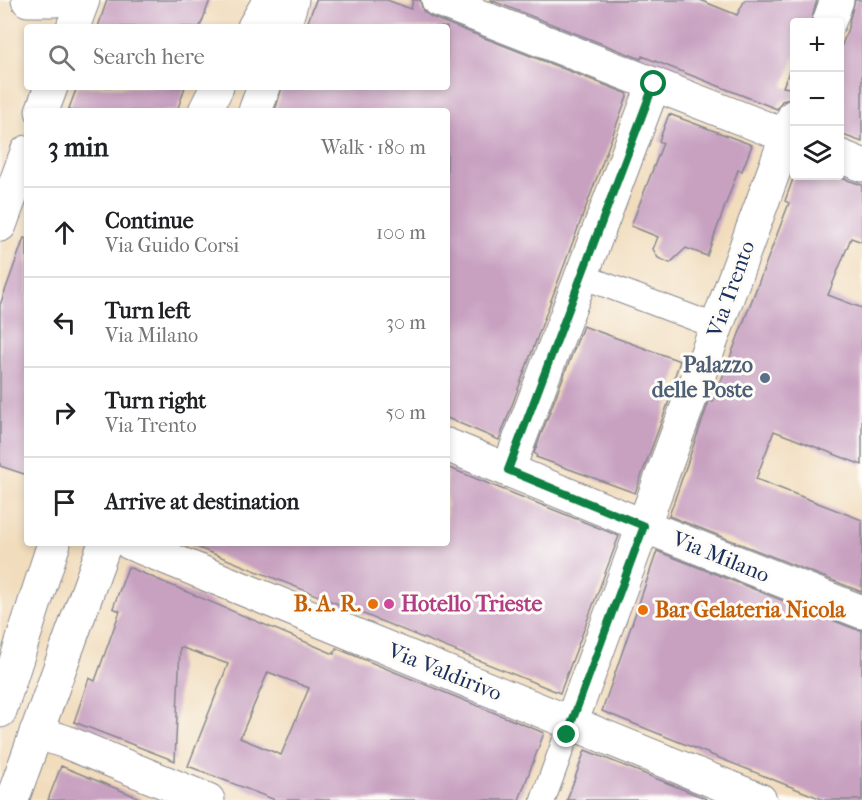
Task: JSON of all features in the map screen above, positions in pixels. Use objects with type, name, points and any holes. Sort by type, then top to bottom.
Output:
[{"type":"street","points":[[28,0],[55,0]]},
{"type":"street","points":[[74,24],[83,0]]},
{"type":"street","points":[[265,19],[292,0]]},
{"type":"street","points":[[438,0],[654,84],[790,129]]},
{"type":"street","points":[[830,18],[837,0]]},
{"type":"street","points":[[508,470],[654,84]]},
{"type":"street","points":[[43,108],[50,90]]},
{"type":"street","points":[[206,108],[216,90]]},
{"type":"street","points":[[229,108],[235,90]]},
{"type":"street","points":[[256,108],[263,90]]},
{"type":"street","name":"Via Trento","points":[[543,800],[790,135]]},
{"type":"street","points":[[844,158],[862,165]]},
{"type":"street","points":[[0,225],[24,160]]},
{"type":"street","points":[[595,281],[707,323]]},
{"type":"street","name":"Via Milano","points":[[450,446],[862,612]]},
{"type":"street","points":[[12,800],[104,546]]},
{"type":"street","name":"Via Valdirivo","points":[[137,546],[760,800]]},
{"type":"street","points":[[0,711],[56,547]]},
{"type":"street","points":[[36,732],[208,800]]},
{"type":"building","points":[[107,0],[210,0],[201,24],[99,24]]},
{"type":"building","points":[[316,0],[387,0],[411,9],[413,0],[420,0],[423,11],[449,24],[307,24]]},
{"type":"building","points":[[490,0],[700,0],[737,15],[745,0],[817,0],[812,18],[790,18],[790,69],[783,87],[790,88],[790,99],[782,101],[777,109],[642,56],[641,59]]},
{"type":"building","points":[[855,0],[862,0],[862,142],[844,135],[844,39]]},
{"type":"building","points":[[450,24],[628,94],[499,440],[450,419],[450,108],[276,108],[281,90],[450,90]]},
{"type":"building","points":[[76,90],[184,90],[178,108],[69,108]]},
{"type":"building","points":[[669,114],[752,145],[742,171],[738,170],[707,256],[686,248],[670,263],[658,258],[653,249],[658,237],[631,226],[663,143],[659,141]]},
{"type":"building","name":"Palazzo delle Poste","points":[[844,179],[862,185],[862,242],[851,238],[828,295],[862,308],[862,465],[774,431],[756,479],[862,520],[862,592],[669,516],[709,401],[713,402],[789,203],[785,201],[793,180]]},
{"type":"building","points":[[24,238],[24,474],[0,466],[0,305]]},
{"type":"building","points":[[583,326],[680,361],[670,390],[673,390],[635,493],[536,457],[534,453]]},
{"type":"building","points":[[450,468],[619,536],[560,693],[194,546],[450,546]]},
{"type":"building","points":[[657,551],[862,630],[862,800],[824,800],[602,711]]},
{"type":"building","points":[[128,567],[334,654],[336,648],[544,733],[519,800],[275,800],[188,766],[228,664],[180,647],[175,761],[74,722],[89,678],[95,681],[120,611],[113,608]],"holes":[[[268,672],[309,688],[281,755],[240,738]]]},
{"type":"building","points":[[585,750],[707,799],[707,800],[567,800]]},
{"type":"building","points":[[61,766],[142,799],[48,800]]},
{"type":"place","name":"Palazzo delle Poste","points":[[765,378]]},
{"type":"place","name":"B. A. R.","points":[[373,604]]},
{"type":"place","name":"Hotello Trieste","points":[[389,604]]},
{"type":"place","name":"Bar Gelateria Nicola","points":[[643,610]]},
{"type":"route","points":[[567,735],[644,526],[508,470],[654,84]]}]
